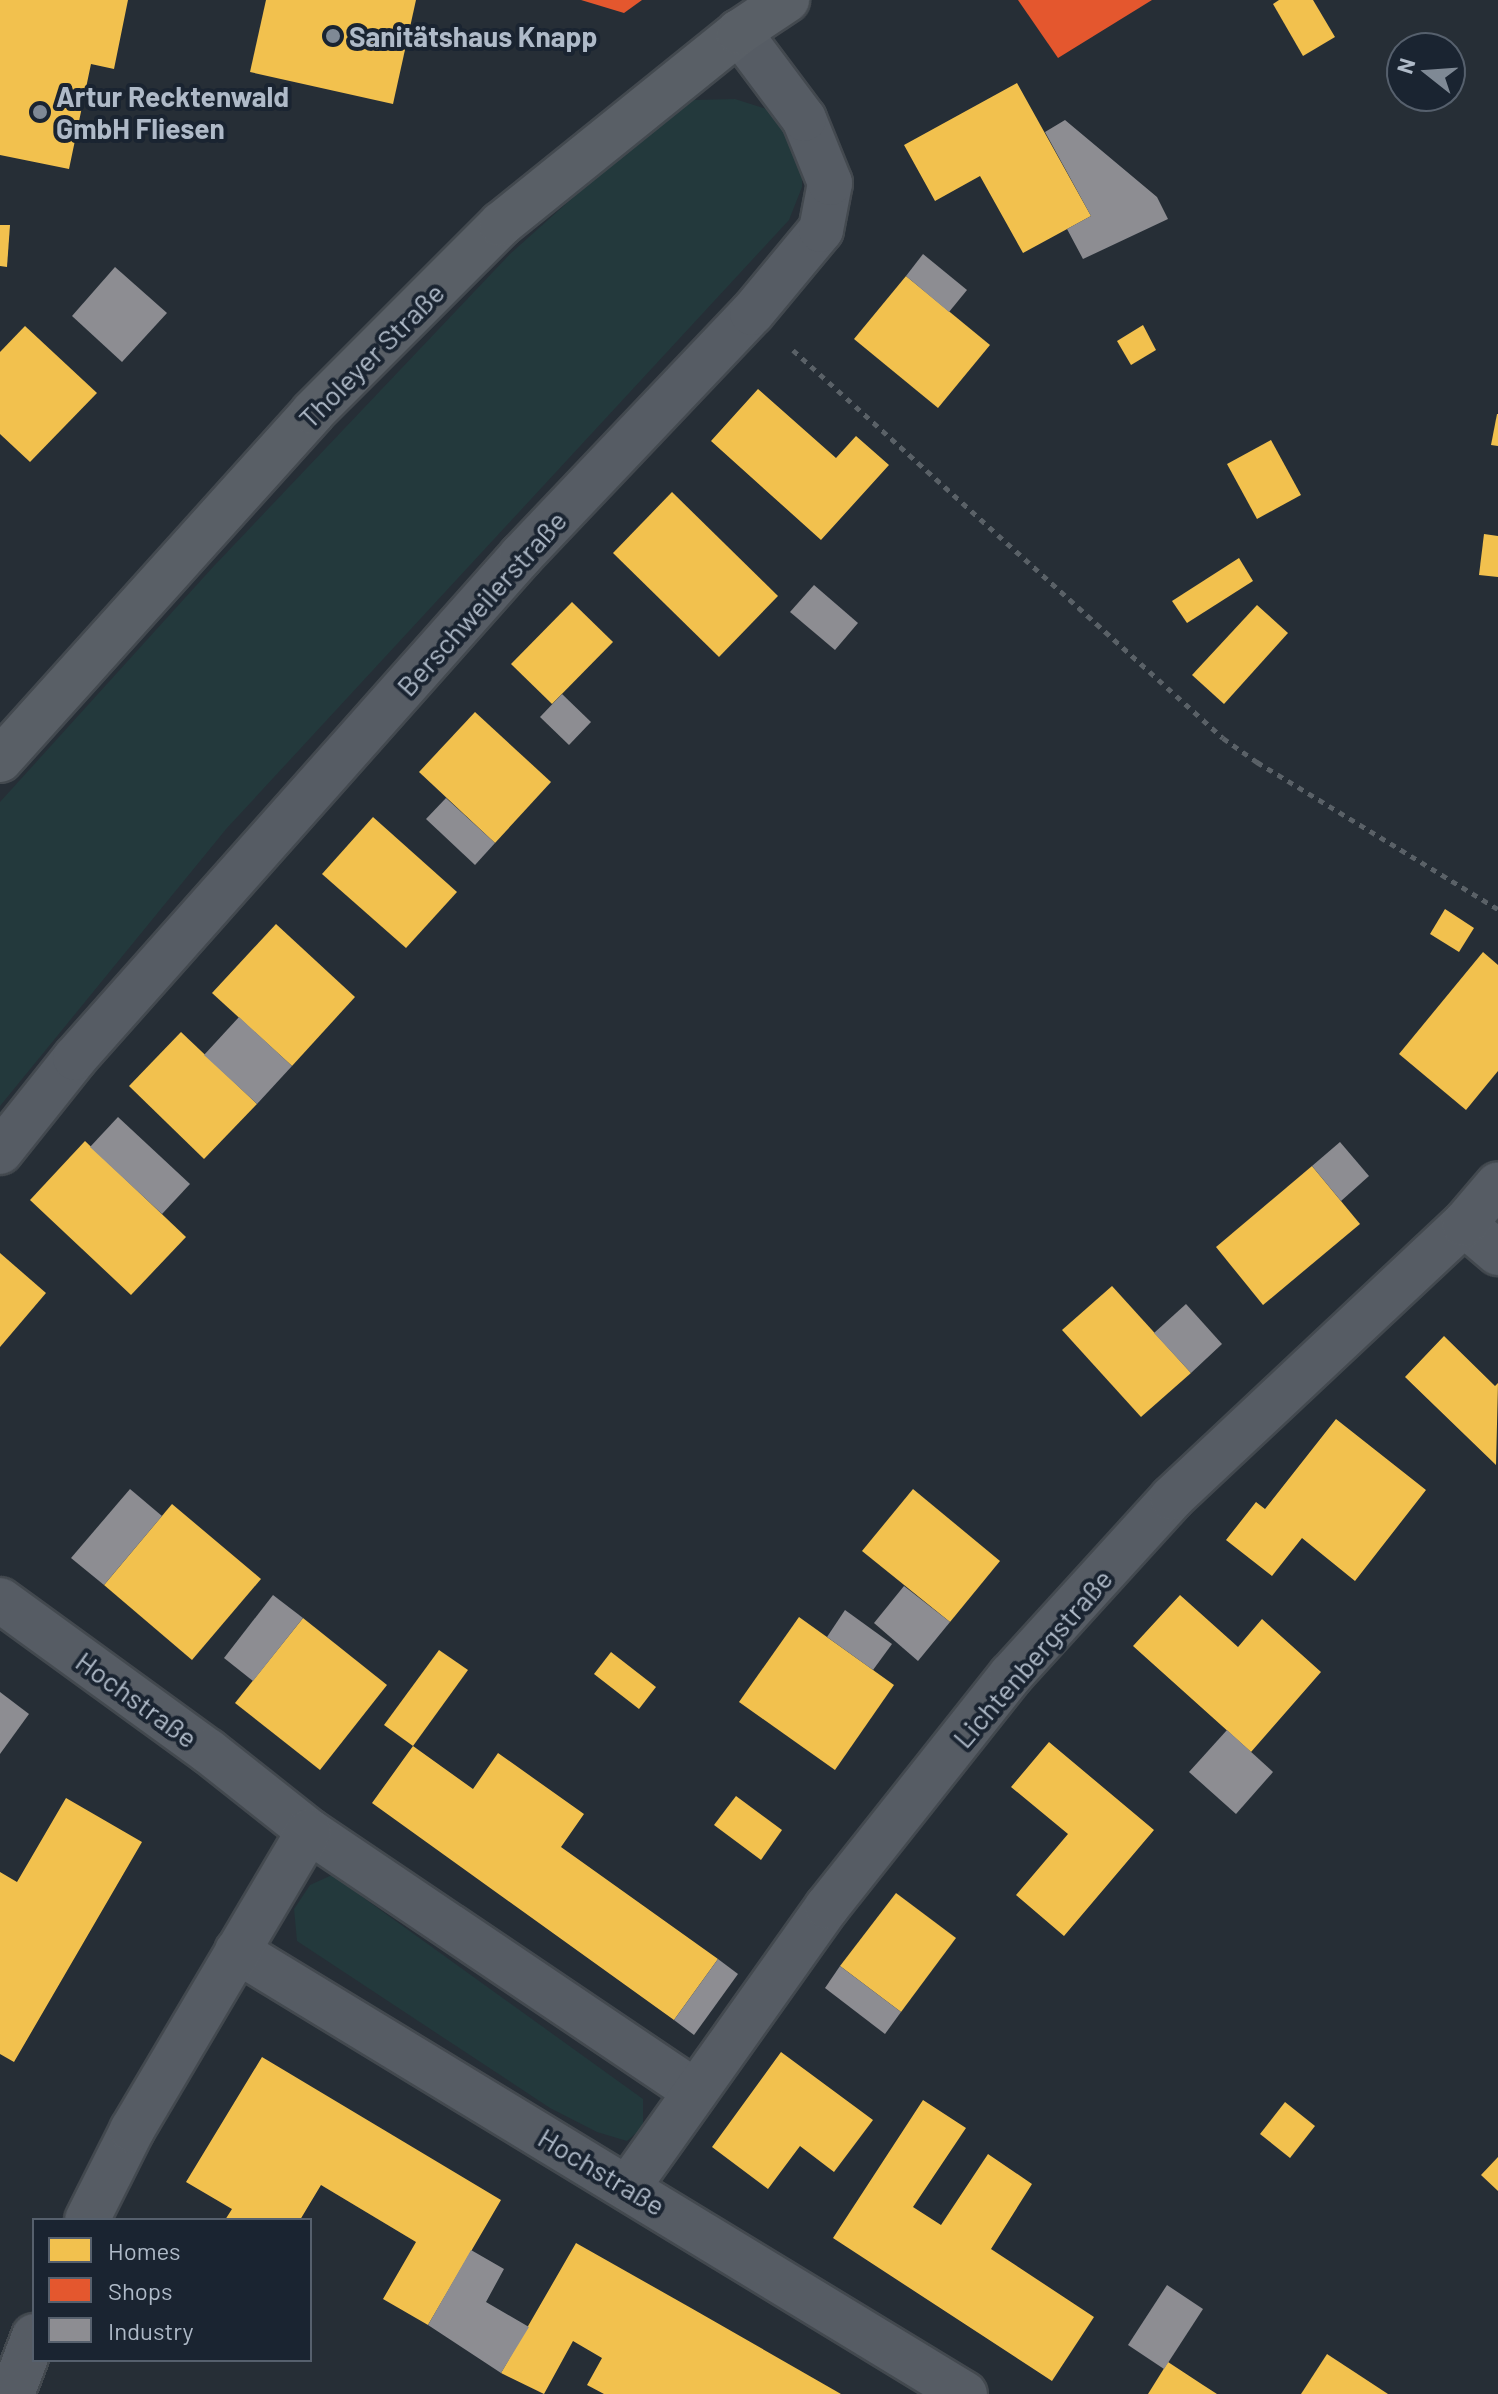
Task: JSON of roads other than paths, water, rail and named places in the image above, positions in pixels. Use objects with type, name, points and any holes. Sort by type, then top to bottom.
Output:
[{"type":"main road","name":"Tholeyer Straße","points":[[0,760],[313,412],[501,224],[739,32],[787,0]]},
{"type":"street","name":"Berschweilerstraße","points":[[0,1152],[75,1058],[521,556],[752,313],[821,230],[830,183],[804,119],[739,32]]},
{"type":"street","name":"Lichtenbergstraße","points":[[628,2187],[827,1907],[1011,1675],[1172,1498],[1464,1224],[1498,1184]]},
{"type":"street","points":[[1464,1224],[1498,1253]]},
{"type":"street","name":"Hochstraße","points":[[0,1600],[208,1751],[309,1831],[695,2091]]},
{"type":"street","points":[[88,2218],[132,2130],[309,1831]]},
{"type":"street","name":"Hochstraße","points":[[237,1951],[965,2394]]},
{"type":"street","points":[[12,2394],[32,2341]]},
{"type":"place","name":"Sanitätshaus Knapp","points":[[333,36]]},
{"type":"place","name":"Artur Recktenwald GmbH Fliesen","points":[[40,112]]}]
